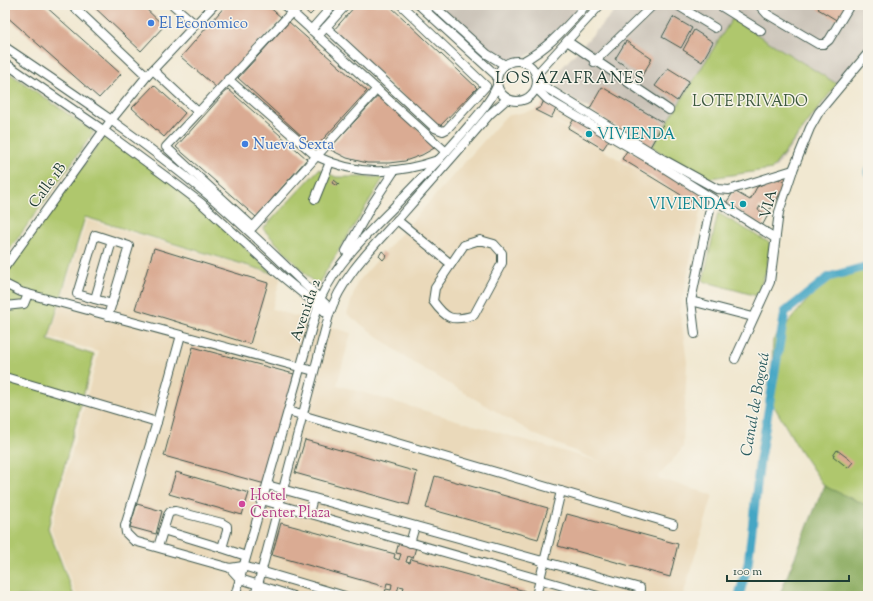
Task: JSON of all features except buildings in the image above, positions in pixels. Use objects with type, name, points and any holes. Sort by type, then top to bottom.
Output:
[{"type":"street","points":[[72,5],[150,73],[198,112]]},
{"type":"street","points":[[173,5],[195,24]]},
{"type":"street","name":"Calle 1B","points":[[5,267],[103,130],[150,73],[214,5]]},
{"type":"street","points":[[284,5],[446,152]]},
{"type":"street","points":[[311,30],[333,5]]},
{"type":"street","points":[[318,36],[346,5]]},
{"type":"street","points":[[401,5],[486,86]]},
{"type":"street","points":[[420,5],[497,81],[499,91],[507,99],[521,101],[528,99],[536,82],[567,42],[600,5]]},
{"type":"street","points":[[433,5],[488,54],[505,64],[516,61],[528,64],[536,82],[547,99],[657,160],[717,190],[723,190],[793,170]]},
{"type":"street","points":[[522,62],[541,52],[586,5]]},
{"type":"street","points":[[594,62],[653,5]]},
{"type":"street","points":[[677,5],[715,28]]},
{"type":"street","points":[[719,5],[761,31]]},
{"type":"street","points":[[759,5],[767,14],[818,44],[824,44],[829,40],[850,5]]},
{"type":"street","points":[[292,12],[166,147],[253,227],[377,89]]},
{"type":"street","points":[[326,27],[439,130],[447,129],[486,86],[497,81],[505,64]]},
{"type":"street","points":[[567,42],[594,62],[669,110]]},
{"type":"street","points":[[5,47],[112,119],[208,194],[243,226],[330,312]]},
{"type":"street","name":"VIA","points":[[657,160],[712,199],[775,238],[779,212],[793,170],[810,128],[819,112],[868,53]]},
{"type":"street","points":[[5,63],[103,130],[201,203],[279,274],[319,302]]},
{"type":"street","points":[[228,79],[316,156],[330,162],[351,169],[394,171],[420,166],[440,159]]},
{"type":"street","name":"Avenida 2","points":[[235,596],[319,302],[337,268],[356,245],[446,152],[492,96],[497,81]]},
{"type":"street","name":"Avenida 2","points":[[255,596],[330,312],[350,274],[490,114],[507,99]]},
{"type":"street","points":[[315,199],[330,162]]},
{"type":"street","points":[[337,268],[373,203],[394,171]]},
{"type":"street","points":[[695,334],[690,301],[712,199]]},
{"type":"street","points":[[397,220],[451,264]]},
{"type":"street","points":[[108,316],[112,304],[129,246],[95,236],[77,294],[112,304]]},
{"type":"street","points":[[735,359],[770,282],[775,238]]},
{"type":"street","points":[[480,240],[494,244],[502,253],[502,264],[474,315],[459,320],[442,314],[433,301],[435,288],[451,264],[464,245],[480,240]]},
{"type":"street","points":[[95,299],[112,241]]},
{"type":"street","points":[[6,286],[28,294],[314,371]]},
{"type":"street","points":[[5,306],[24,304],[28,294]]},
{"type":"street","points":[[690,301],[753,317]]},
{"type":"street","points":[[181,335],[157,422],[125,526],[126,534],[134,541],[230,568],[243,566],[345,596]]},
{"type":"street","points":[[5,377],[157,422]]},
{"type":"street","points":[[288,411],[673,524]]},
{"type":"street","points":[[267,485],[640,588],[640,596]]},
{"type":"street","points":[[536,596],[561,491]]},
{"type":"street","points":[[309,513],[313,498]]},
{"type":"street","points":[[262,500],[410,543],[540,578],[598,596]]},
{"type":"street","points":[[158,547],[168,515],[170,512],[175,510],[227,526],[222,548]]},
{"type":"street","points":[[410,543],[415,526]]},
{"type":"street","points":[[163,530],[246,556]]},
{"type":"street","points":[[230,568],[240,579],[290,595],[290,580]]},
{"type":"shaded area","points":[[438,5],[581,5],[541,48],[518,61],[503,59],[489,52]]},
{"type":"shaded area","points":[[620,5],[868,5],[868,42],[775,169],[704,179],[558,90],[559,71]]},
{"type":"shaded area","points":[[557,107],[575,118],[568,128],[551,118]]},
{"type":"shaded area","points":[[535,110],[701,208],[680,309],[687,362],[683,448],[657,478],[713,495],[683,596],[77,596],[51,529],[99,352],[50,337],[87,220],[281,277],[272,309],[351,333],[337,385],[603,463],[536,435],[409,360],[347,314],[357,283],[506,116]]},
{"type":"green space","name":"LOTE PRIVADO","points":[[732,19],[837,84],[772,169],[704,179],[652,147]]},
{"type":"green space","points":[[5,70],[94,132],[5,256]]},
{"type":"green space","points":[[105,135],[184,191],[272,273],[85,217],[48,340],[94,355],[48,528],[74,596],[5,596],[5,274]]},
{"type":"green space","points":[[319,169],[336,177],[384,177],[317,286],[263,229]]},
{"type":"green space","points":[[718,213],[770,243],[767,268],[757,296],[703,281]]},
{"type":"green space","points":[[868,268],[868,596],[838,506],[799,449],[771,401],[773,340],[823,282]]},
{"type":"green space","points":[[824,486],[868,506],[868,596],[779,596]]},
{"type":"waterway","name":"Canal de Bogotá","points":[[739,596],[748,564],[760,459],[785,312],[829,277],[868,266]]},
{"type":"place","name":"El Economico","points":[[151,23]]},
{"type":"place","name":"VIVIENDA","points":[[589,134]]},
{"type":"place","name":"Nueva Sexta","points":[[245,144]]},
{"type":"place","name":"VIVIENDA 1","points":[[743,204]]},
{"type":"place","name":"Hotel Center Plaza","points":[[242,504]]},
{"type":"district","name":"LOS AZAFRANES","points":[[570,77]]}]
